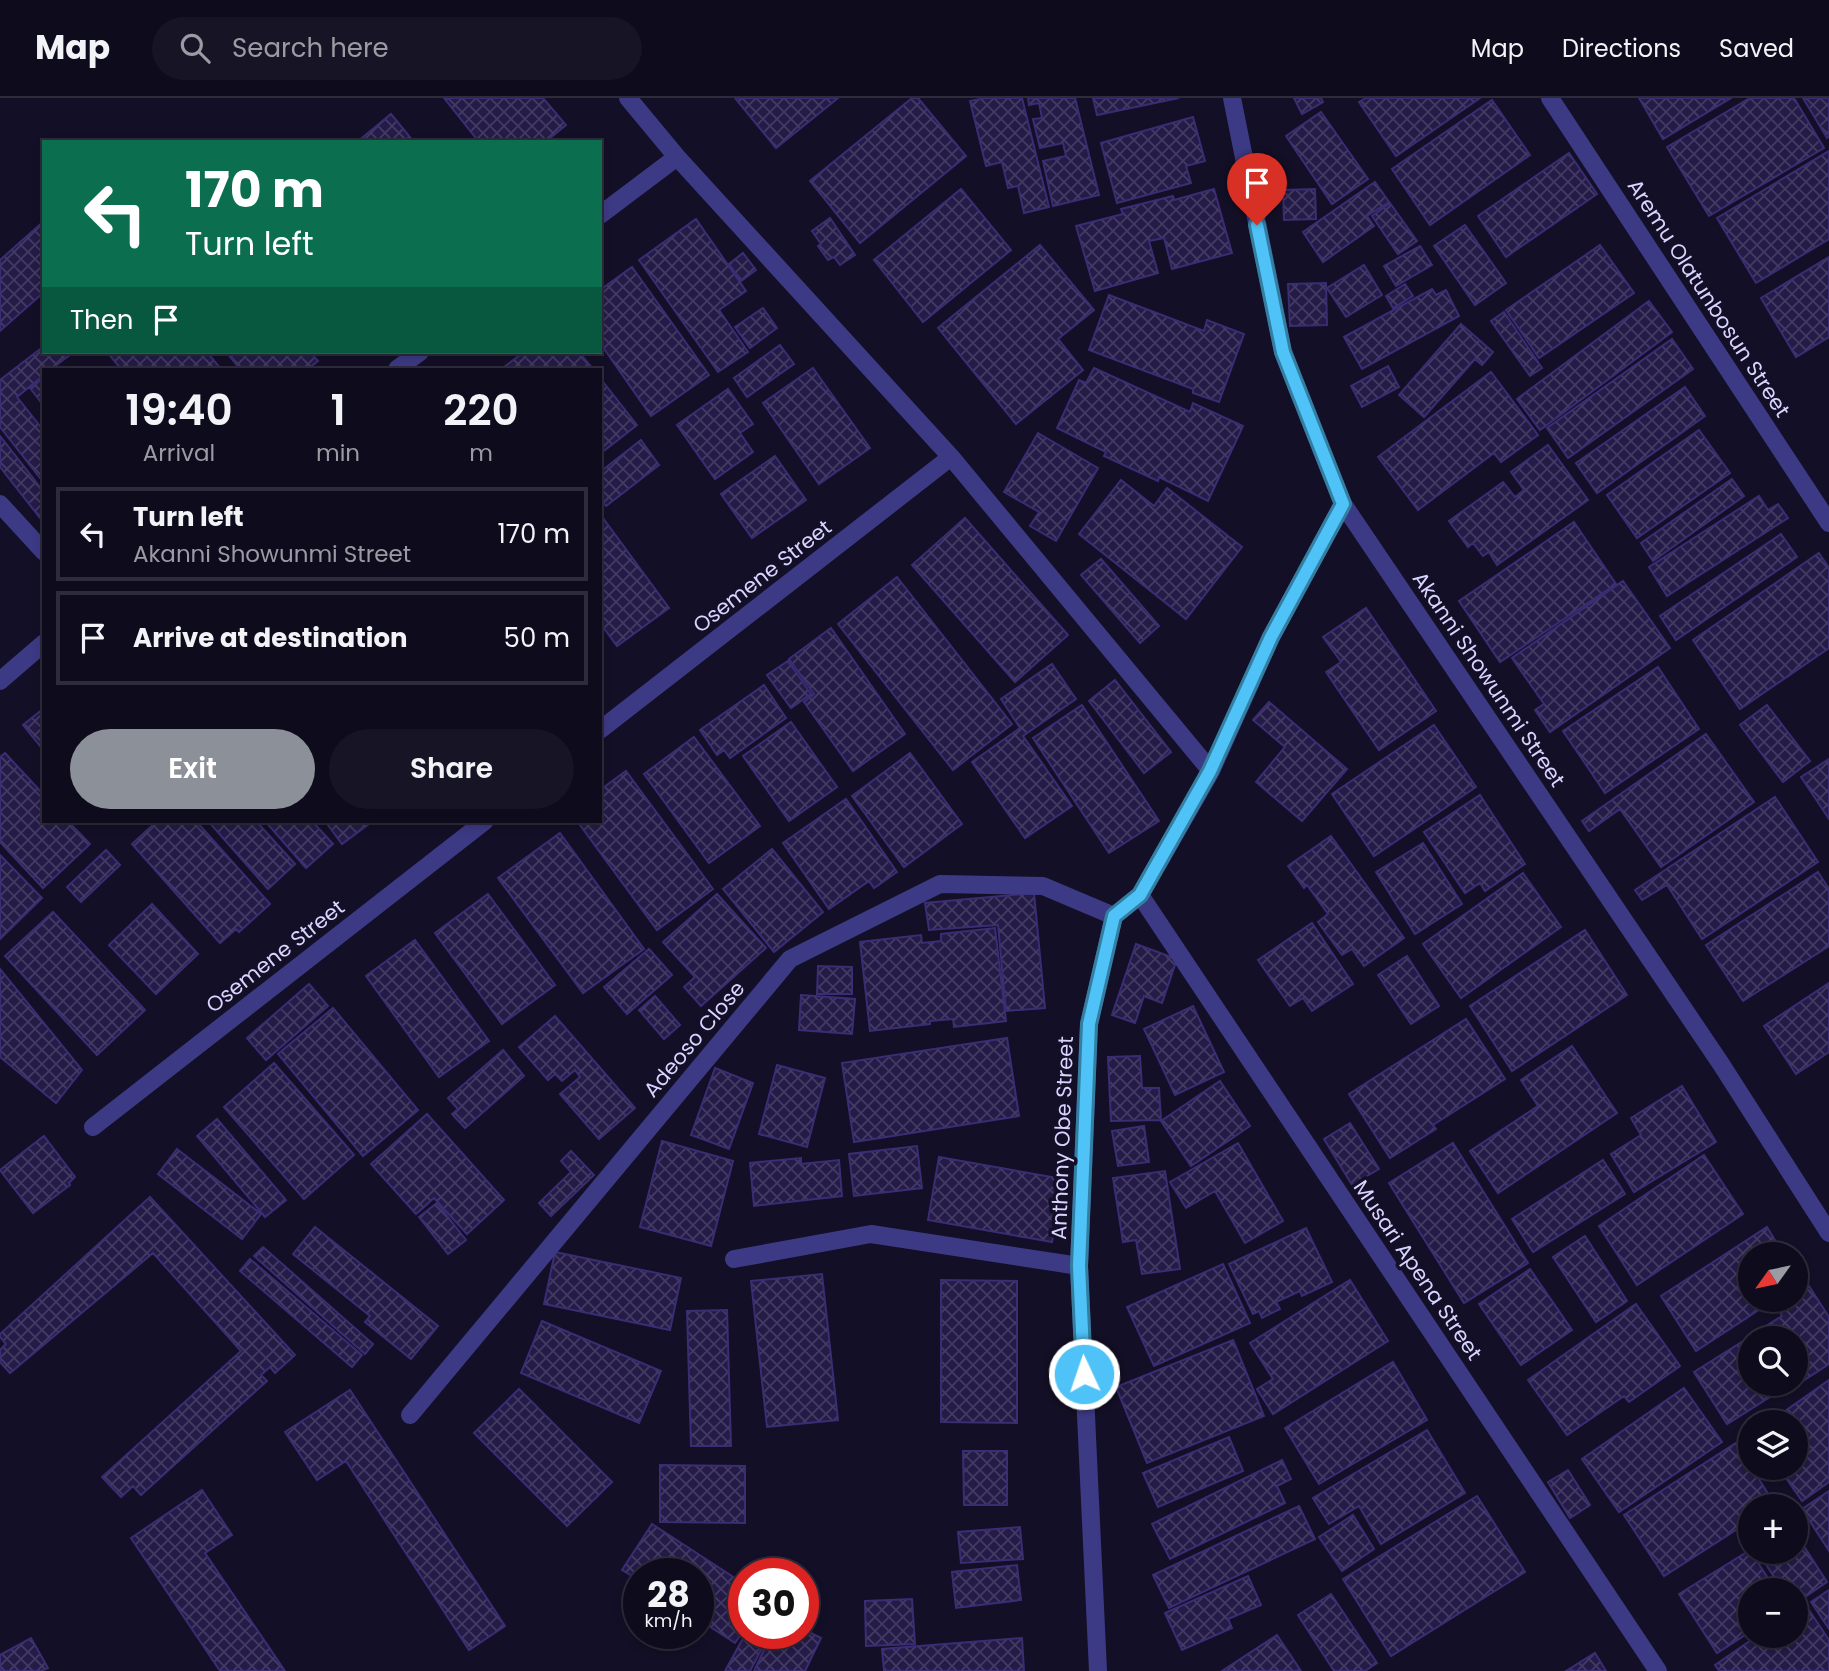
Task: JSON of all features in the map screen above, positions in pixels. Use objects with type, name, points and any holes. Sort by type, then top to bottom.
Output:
[{"type":"street","points":[[628,98],[677,157],[951,457],[1210,771]]},
{"type":"street","name":"Akanni Showunmi Street","points":[[1232,98],[1283,352],[1343,504],[1721,1064],[1829,1233]]},
{"type":"street","name":"Aremu Olatunbosun Street","points":[[1550,98],[1829,523]]},
{"type":"street","points":[[602,213],[677,157]]},
{"type":"street","points":[[398,368],[417,354]]},
{"type":"street","name":"Osemene Street","points":[[602,728],[951,457]]},
{"type":"street","points":[[0,504],[42,550]]},
{"type":"street","points":[[1114,916],[1140,895],[1210,771],[1271,637],[1343,504]]},
{"type":"street","points":[[0,681],[42,645]]},
{"type":"street","name":"Osemene Street","points":[[93,1127],[482,823]]},
{"type":"street","name":"Adeoso Close","points":[[410,1415],[790,959],[940,884],[1042,886],[1114,916]]},
{"type":"street","name":"Musari Apena Street","points":[[1140,895],[1658,1671]]},
{"type":"street","name":"Anthony Obe Street","points":[[1098,1671],[1079,1266],[1089,1024],[1114,916]]},
{"type":"street","points":[[734,1259],[871,1234],[1079,1266]]},
{"type":"building","points":[[444,98],[543,98],[566,125],[547,140],[477,140]]},
{"type":"building","points":[[735,98],[838,98],[776,148]]},
{"type":"building","points":[[912,98],[918,98],[966,156],[860,243],[810,181]]},
{"type":"building","points":[[1022,98],[1049,207],[1024,213],[1018,186],[1008,188],[1002,162],[986,166],[970,101]]},
{"type":"building","points":[[1028,98],[1075,98],[1099,195],[1053,206],[1043,161],[1066,156],[1063,143],[1040,148],[1033,119],[1042,118],[1039,103],[1029,105]]},
{"type":"building","points":[[1093,98],[1179,98],[1097,115]]},
{"type":"building","points":[[1294,98],[1321,98],[1323,102],[1302,114]]},
{"type":"building","points":[[1366,98],[1480,98],[1396,156],[1359,102]]},
{"type":"building","points":[[1639,98],[1731,98],[1663,139]]},
{"type":"building","points":[[1750,98],[1794,98],[1824,148],[1709,216],[1667,147]]},
{"type":"building","points":[[1803,98],[1829,98],[1829,137],[1827,138]]},
{"type":"building","points":[[1492,100],[1530,155],[1430,225],[1392,169]]},
{"type":"building","points":[[1321,112],[1368,179],[1332,204],[1286,136]]},
{"type":"building","points":[[391,114],[412,140],[359,140]]},
{"type":"building","points":[[1193,117],[1205,161],[1186,166],[1191,183],[1117,203],[1101,143]]},
{"type":"building","points":[[1829,151],[1829,239],[1756,283],[1717,218]]},
{"type":"building","points":[[1569,153],[1597,194],[1506,257],[1478,216]]},
{"type":"building","points":[[1375,182],[1389,202],[1367,216],[1374,226],[1323,262],[1303,232]]},
{"type":"building","points":[[961,189],[1011,250],[923,322],[874,260]]},
{"type":"building","points":[[1214,189],[1232,253],[1172,269],[1164,238],[1149,241],[1158,273],[1095,291],[1076,226],[1123,214],[1121,209],[1173,196],[1174,200]]},
{"type":"building","points":[[1315,189],[1316,219],[1284,220],[1283,190]]},
{"type":"building","points":[[1390,203],[1417,241],[1398,254],[1372,216]]},
{"type":"building","points":[[830,218],[855,255],[840,265],[834,257],[828,260],[812,231]]},
{"type":"building","points":[[696,219],[746,291],[719,310],[748,352],[718,372],[639,260]]},
{"type":"building","points":[[42,223],[42,294],[0,331],[0,260]]},
{"type":"building","points":[[1465,225],[1506,283],[1475,305],[1434,246]]},
{"type":"building","points":[[1040,245],[1094,310],[1058,339],[1083,370],[1016,424],[938,328]]},
{"type":"building","points":[[1600,245],[1634,293],[1539,358],[1506,310]]},
{"type":"building","points":[[1420,246],[1432,265],[1396,286],[1384,266]]},
{"type":"building","points":[[743,253],[756,270],[741,281],[729,264]]},
{"type":"building","points":[[1829,257],[1829,337],[1796,357],[1761,298]]},
{"type":"building","points":[[1364,265],[1382,295],[1346,317],[1327,288]]},
{"type":"building","points":[[632,267],[709,375],[651,416],[602,346],[602,289]]},
{"type":"building","points":[[1326,283],[1327,325],[1290,326],[1288,284]]},
{"type":"building","points":[[1405,284],[1413,296],[1393,308],[1386,296]]},
{"type":"building","points":[[1432,289],[1436,295],[1446,290],[1459,316],[1362,369],[1344,337]]},
{"type":"building","points":[[1109,295],[1204,331],[1207,320],[1244,334],[1219,402],[1193,393],[1193,389],[1089,350]]},
{"type":"building","points":[[1649,301],[1672,332],[1540,430],[1517,399]]},
{"type":"building","points":[[763,308],[777,328],[750,348],[735,327]]},
{"type":"building","points":[[1504,312],[1542,368],[1530,376],[1491,321]]},
{"type":"building","points":[[1461,324],[1493,352],[1482,365],[1475,359],[1424,417],[1399,395]]},
{"type":"building","points":[[1672,339],[1693,369],[1568,458],[1547,428]]},
{"type":"building","points":[[780,345],[794,364],[747,397],[734,378]]},
{"type":"building","points":[[42,348],[42,354],[71,354],[52,368],[42,368],[42,377],[17,397],[42,428],[42,480],[0,427],[0,380]]},
{"type":"building","points":[[109,354],[209,354],[220,368],[120,368]]},
{"type":"building","points":[[228,354],[312,354],[318,361],[309,368],[239,368]]},
{"type":"building","points":[[521,354],[581,354],[592,368],[504,368]]},
{"type":"building","points":[[1388,366],[1399,387],[1362,407],[1351,386]]},
{"type":"building","points":[[813,368],[870,448],[819,484],[763,403]]},
{"type":"building","points":[[1094,368],[1190,412],[1193,403],[1243,426],[1208,501],[1159,477],[1158,481],[1104,456],[1106,452],[1057,428],[1079,380],[1086,383]]},
{"type":"building","points":[[1491,372],[1538,435],[1501,462],[1494,453],[1418,510],[1378,457]]},
{"type":"building","points":[[42,379],[42,403],[30,388]]},
{"type":"building","points":[[602,381],[637,425],[602,452]]},
{"type":"building","points":[[1685,387],[1705,416],[1597,493],[1576,463]]},
{"type":"building","points":[[728,389],[753,424],[740,433],[753,452],[715,479],[677,425]]},
{"type":"building","points":[[1699,430],[1730,473],[1637,538],[1607,495]]},
{"type":"building","points":[[1038,433],[1098,468],[1056,541],[1030,526],[1039,512],[1004,492]]},
{"type":"building","points":[[0,436],[42,489],[42,520],[0,467]]},
{"type":"building","points":[[641,440],[659,465],[606,506],[602,501],[602,470]]},
{"type":"building","points":[[1548,445],[1588,500],[1497,565],[1489,552],[1483,556],[1473,543],[1468,547],[1449,521],[1503,482],[1515,497],[1524,490],[1511,472]]},
{"type":"building","points":[[775,456],[806,500],[752,538],[721,494]]},
{"type":"building","points":[[1732,479],[1744,496],[1653,561],[1641,543]]},
{"type":"building","points":[[1121,480],[1154,506],[1167,488],[1242,547],[1186,619],[1079,534]]},
{"type":"building","points":[[1759,496],[1768,510],[1778,504],[1788,518],[1667,596],[1649,567]]},
{"type":"building","points":[[602,518],[669,608],[617,646],[602,626]]},
{"type":"building","points":[[965,518],[1068,635],[1015,682],[912,565]]},
{"type":"building","points":[[1574,522],[1616,584],[1500,662],[1459,601]]},
{"type":"building","points":[[1781,534],[1797,557],[1676,640],[1660,616]]},
{"type":"building","points":[[1819,553],[1829,568],[1829,648],[1740,709],[1693,640]]},
{"type":"building","points":[[1101,559],[1159,626],[1140,643],[1081,575]]},
{"type":"building","points":[[897,577],[1012,724],[953,770],[838,624]]},
{"type":"building","points":[[1623,581],[1670,648],[1550,732],[1535,710],[1544,704],[1512,658]]},
{"type":"building","points":[[1366,608],[1436,711],[1379,750],[1326,672],[1341,662],[1323,637]]},
{"type":"building","points":[[831,628],[905,734],[853,771],[804,702],[814,694],[789,659]]},
{"type":"building","points":[[788,661],[811,694],[791,708],[767,675]]},
{"type":"building","points":[[1052,664],[1076,699],[1023,736],[1072,806],[1025,838],[972,762],[1020,728],[1001,699]]},
{"type":"building","points":[[1658,667],[1699,729],[1605,793],[1563,731]]},
{"type":"building","points":[[1115,680],[1171,752],[1144,773],[1089,701]]},
{"type":"building","points":[[764,685],[786,718],[730,758],[724,750],[717,755],[700,730]]},
{"type":"building","points":[[1269,702],[1347,769],[1302,821],[1256,782],[1285,747],[1253,720]]},
{"type":"building","points":[[1082,705],[1159,821],[1109,853],[1033,738]]},
{"type":"building","points":[[1767,705],[1810,761],[1783,782],[1740,725]]},
{"type":"building","points":[[42,710],[42,749],[23,725]]},
{"type":"building","points":[[791,722],[837,787],[789,821],[743,756]]},
{"type":"building","points":[[1434,725],[1476,787],[1374,856],[1332,794]]},
{"type":"building","points":[[1706,734],[1754,802],[1661,867],[1620,809],[1589,831],[1582,821]]},
{"type":"building","points":[[694,737],[760,826],[709,863],[644,774]]},
{"type":"building","points":[[5,753],[42,793],[42,823],[70,823],[90,844],[43,888],[0,842],[0,757]]},
{"type":"building","points":[[910,753],[962,824],[904,867],[852,796]]},
{"type":"building","points":[[1829,759],[1829,819],[1801,777]]},
{"type":"building","points":[[626,771],[713,889],[657,930],[578,823],[602,823],[602,789]]},
{"type":"building","points":[[1480,795],[1525,864],[1485,891],[1480,883],[1465,893],[1424,832]]},
{"type":"building","points":[[1775,797],[1818,862],[1702,939],[1667,885],[1642,900],[1635,890]]},
{"type":"building","points":[[846,799],[897,872],[874,888],[869,881],[829,909],[783,843]]},
{"type":"building","points":[[155,823],[198,823],[270,904],[239,932],[236,929],[220,943],[132,844]]},
{"type":"building","points":[[210,823],[258,823],[295,864],[268,889]]},
{"type":"building","points":[[267,823],[314,823],[333,844],[306,868]]},
{"type":"building","points":[[326,823],[370,823],[342,844]]},
{"type":"building","points":[[560,833],[644,949],[583,993],[498,878]]},
{"type":"building","points":[[1331,836],[1404,938],[1364,966],[1352,949],[1342,955],[1318,922],[1328,914],[1307,885],[1304,888],[1288,866]]},
{"type":"building","points":[[1423,843],[1462,904],[1415,934],[1376,872]]},
{"type":"building","points":[[772,849],[823,912],[774,952],[723,889]]},
{"type":"building","points":[[106,850],[120,865],[81,902],[67,887]]},
{"type":"building","points":[[0,855],[42,898],[0,939]]},
{"type":"building","points":[[1818,872],[1829,889],[1829,946],[1743,1001],[1706,945]]},
{"type":"building","points":[[1523,873],[1561,927],[1461,998],[1423,944]]},
{"type":"building","points":[[1034,893],[1045,1008],[1006,1011],[998,925],[929,930],[925,903]]},
{"type":"building","points":[[488,894],[555,985],[502,1024],[435,933]]},
{"type":"building","points":[[717,894],[766,948],[701,1006],[684,987],[695,977],[663,942]]},
{"type":"building","points":[[152,904],[198,954],[156,994],[109,945]]},
{"type":"building","points":[[53,912],[145,1010],[97,1055],[5,956]]},
{"type":"building","points":[[1312,923],[1353,984],[1312,1011],[1303,998],[1290,1006],[1258,960]]},
{"type":"building","points":[[995,928],[1006,1021],[954,1027],[953,1019],[870,1031],[860,942],[921,935],[922,943],[941,941],[941,934]]},
{"type":"building","points":[[1585,930],[1627,995],[1512,1071],[1470,1006]]},
{"type":"building","points":[[415,940],[489,1041],[439,1077],[366,976]]},
{"type":"building","points":[[1136,944],[1177,959],[1162,1003],[1144,996],[1135,1023],[1112,1015]]},
{"type":"building","points":[[649,949],[672,975],[627,1014],[604,987]]},
{"type":"building","points":[[1407,956],[1439,1006],[1411,1024],[1378,975]]},
{"type":"building","points":[[818,966],[852,967],[852,994],[817,994]]},
{"type":"building","points":[[0,969],[82,1070],[56,1103],[0,1057]]},
{"type":"building","points":[[1829,983],[1829,1052],[1796,1074],[1764,1026]]},
{"type":"building","points":[[309,984],[328,1006],[266,1060],[247,1038]]},
{"type":"building","points":[[801,995],[855,999],[852,1034],[799,1030]]},
{"type":"building","points":[[655,996],[680,1025],[664,1039],[639,1010]]},
{"type":"building","points":[[1193,1006],[1224,1072],[1175,1095],[1144,1029]]},
{"type":"building","points":[[333,1008],[418,1110],[363,1156],[278,1054]]},
{"type":"building","points":[[555,1016],[635,1108],[599,1139],[560,1094],[580,1077],[575,1070],[562,1081],[555,1074],[548,1080],[519,1047]]},
{"type":"building","points":[[1466,1019],[1505,1079],[1433,1125],[1436,1129],[1390,1158],[1349,1094]]},
{"type":"building","points":[[1007,1038],[1019,1116],[854,1142],[842,1063]]},
{"type":"building","points":[[1572,1046],[1617,1113],[1498,1193],[1470,1151],[1538,1106],[1521,1080]]},
{"type":"building","points":[[503,1050],[524,1076],[465,1128],[452,1114],[458,1109],[448,1098]]},
{"type":"building","points":[[1140,1056],[1142,1088],[1159,1088],[1161,1120],[1111,1121],[1108,1057]]},
{"type":"building","points":[[274,1063],[354,1155],[304,1199],[224,1107]]},
{"type":"building","points":[[777,1065],[825,1078],[807,1147],[759,1134]]},
{"type":"building","points":[[715,1068],[753,1083],[729,1149],[691,1135]]},
{"type":"building","points":[[1220,1081],[1250,1126],[1191,1166],[1161,1121]]},
{"type":"building","points":[[1682,1086],[1716,1142],[1634,1192],[1611,1154],[1641,1135],[1631,1118]]},
{"type":"building","points":[[427,1114],[504,1200],[467,1234],[434,1198],[416,1214],[371,1164]]},
{"type":"building","points":[[217,1119],[286,1200],[265,1217],[197,1136]]},
{"type":"building","points":[[1350,1123],[1379,1169],[1352,1185],[1324,1139]]},
{"type":"building","points":[[1144,1126],[1149,1162],[1118,1166],[1112,1131]]},
{"type":"building","points":[[44,1136],[75,1177],[70,1185],[33,1213],[0,1170]]},
{"type":"building","points":[[662,1141],[733,1161],[711,1246],[640,1227]]},
{"type":"building","points":[[1238,1143],[1283,1221],[1245,1243],[1215,1191],[1186,1208],[1170,1182]]},
{"type":"building","points":[[1453,1143],[1528,1263],[1464,1303],[1389,1183]]},
{"type":"building","points":[[917,1146],[922,1188],[854,1196],[849,1154]]},
{"type":"building","points":[[177,1149],[261,1214],[242,1239],[158,1174]]},
{"type":"building","points":[[571,1151],[594,1175],[551,1216],[539,1203],[571,1172],[561,1161]]},
{"type":"building","points":[[1704,1155],[1743,1214],[1637,1285],[1599,1226]]},
{"type":"building","points":[[939,1157],[1063,1179],[1052,1242],[928,1220]]},
{"type":"building","points":[[801,1158],[801,1164],[839,1160],[842,1196],[754,1206],[750,1163]]},
{"type":"building","points":[[1603,1160],[1625,1194],[1533,1252],[1512,1219]]},
{"type":"building","points":[[1165,1171],[1180,1269],[1142,1274],[1136,1240],[1123,1242],[1113,1178]]},
{"type":"building","points":[[150,1197],[295,1355],[275,1373],[270,1367],[261,1375],[267,1381],[141,1495],[133,1486],[121,1497],[102,1477],[241,1351],[153,1253],[10,1373],[0,1362],[0,1350],[6,1344],[0,1334]]},
{"type":"building","points":[[437,1203],[466,1240],[448,1254],[419,1217]]},
{"type":"building","points":[[315,1227],[438,1326],[411,1359],[365,1322],[370,1316],[293,1254]]},
{"type":"building","points":[[1767,1227],[1776,1242],[1744,1242]]},
{"type":"building","points":[[1306,1228],[1332,1282],[1302,1296],[1300,1291],[1276,1302],[1280,1309],[1262,1318],[1259,1311],[1253,1314],[1229,1264]]},
{"type":"building","points":[[1585,1236],[1627,1301],[1596,1322],[1553,1257]]},
{"type":"building","points":[[1738,1246],[1738,1312],[1756,1312],[1696,1351],[1661,1296]]},
{"type":"building","points":[[263,1247],[373,1344],[365,1354],[254,1256]]},
{"type":"building","points":[[555,1252],[681,1278],[670,1330],[544,1304]]},
{"type":"building","points":[[250,1259],[362,1355],[352,1367],[240,1271]]},
{"type":"building","points":[[1223,1264],[1250,1323],[1154,1366],[1127,1307]]},
{"type":"building","points":[[1530,1269],[1572,1330],[1521,1365],[1479,1304]]},
{"type":"building","points":[[822,1274],[838,1420],[767,1427],[751,1281]]},
{"type":"building","points":[[941,1280],[1017,1281],[1017,1423],[941,1422]]},
{"type":"building","points":[[1350,1280],[1388,1341],[1273,1414],[1257,1389],[1273,1379],[1250,1343]]},
{"type":"building","points":[[1808,1287],[1829,1317],[1829,1364],[1808,1378],[1808,1326],[1766,1326],[1782,1316],[1780,1312],[1808,1312]]},
{"type":"building","points":[[1636,1304],[1680,1366],[1629,1402],[1624,1396],[1567,1435],[1528,1380]]},
{"type":"building","points":[[727,1310],[731,1446],[691,1446],[687,1311]]},
{"type":"building","points":[[542,1321],[661,1371],[639,1423],[521,1373]]},
{"type":"building","points":[[1233,1340],[1264,1416],[1147,1463],[1116,1387]]},
{"type":"building","points":[[1738,1344],[1738,1396],[1772,1396],[1749,1410],[1738,1410],[1738,1417],[1727,1424],[1694,1372]]},
{"type":"building","points":[[1393,1362],[1427,1420],[1319,1484],[1285,1428]]},
{"type":"building","points":[[1829,1380],[1829,1482],[1808,1497],[1808,1494],[1797,1494],[1787,1480],[1808,1480],[1808,1410],[1786,1410]]},
{"type":"building","points":[[1684,1388],[1722,1442],[1619,1512],[1582,1459]]},
{"type":"building","points":[[519,1389],[612,1482],[567,1526],[474,1433]]},
{"type":"building","points":[[350,1390],[505,1626],[469,1650],[346,1461],[317,1480],[285,1432]]},
{"type":"building","points":[[1427,1430],[1465,1493],[1381,1544],[1359,1506],[1329,1524],[1313,1498]]},
{"type":"building","points":[[1229,1437],[1243,1471],[1158,1507],[1143,1473]]},
{"type":"building","points":[[1736,1443],[1738,1480],[1759,1480],[1768,1494],[1738,1494],[1738,1529],[1664,1576],[1624,1515]]},
{"type":"building","points":[[963,1451],[1007,1451],[1007,1505],[964,1505]]},
{"type":"building","points":[[1282,1460],[1291,1479],[1277,1486],[1285,1503],[1170,1559],[1152,1524]]},
{"type":"building","points":[[660,1465],[745,1466],[745,1523],[660,1522]]},
{"type":"building","points":[[1568,1470],[1590,1505],[1570,1518],[1548,1482]]},
{"type":"building","points":[[202,1490],[232,1535],[205,1553],[285,1671],[220,1671],[131,1538]]},
{"type":"building","points":[[1829,1491],[1829,1551],[1808,1518],[1808,1505]]},
{"type":"building","points":[[1477,1496],[1525,1572],[1391,1656],[1343,1579]]},
{"type":"building","points":[[1299,1506],[1315,1539],[1169,1608],[1153,1575]]},
{"type":"building","points":[[1353,1515],[1374,1549],[1342,1571],[1319,1537]]},
{"type":"building","points":[[652,1524],[704,1558],[630,1558]]},
{"type":"building","points":[[1020,1527],[1023,1559],[961,1563],[958,1532]]},
{"type":"building","points":[[1808,1553],[1827,1582],[1808,1595],[1808,1578],[1775,1578],[1766,1564],[1808,1564]]},
{"type":"building","points":[[1738,1557],[1738,1564],[1759,1564],[1768,1578],[1738,1578],[1738,1640],[1717,1653],[1679,1594]]},
{"type":"building","points":[[714,1564],[728,1574],[728,1638],[714,1629]]},
{"type":"building","points":[[1017,1565],[1021,1600],[956,1608],[952,1572]]},
{"type":"building","points":[[1248,1576],[1261,1605],[1228,1619],[1232,1628],[1182,1650],[1165,1613]]},
{"type":"building","points":[[1829,1590],[1829,1629],[1811,1602]]},
{"type":"building","points":[[1331,1594],[1377,1663],[1365,1671],[1334,1671],[1298,1615]]},
{"type":"building","points":[[912,1599],[915,1644],[866,1646],[865,1601]]},
{"type":"building","points":[[1808,1608],[1829,1640],[1829,1671],[1719,1671],[1715,1665],[1740,1648],[1808,1648]]},
{"type":"building","points":[[1277,1635],[1301,1671],[1222,1671]]},
{"type":"building","points":[[31,1638],[48,1668],[41,1671],[0,1671],[0,1655]]},
{"type":"building","points":[[1022,1638],[1024,1671],[884,1671],[882,1649]]},
{"type":"building","points":[[737,1649],[762,1649],[750,1671],[725,1671]]},
{"type":"building","points":[[764,1649],[816,1649],[805,1671],[754,1671]]},
{"type":"building","points":[[1595,1653],[1606,1671],[1566,1671]]},
{"type":"route","points":[[1084,1374],[1079,1266],[1089,1024],[1114,916],[1140,895],[1210,771],[1271,637],[1343,504],[1283,352],[1257,225]]}]
